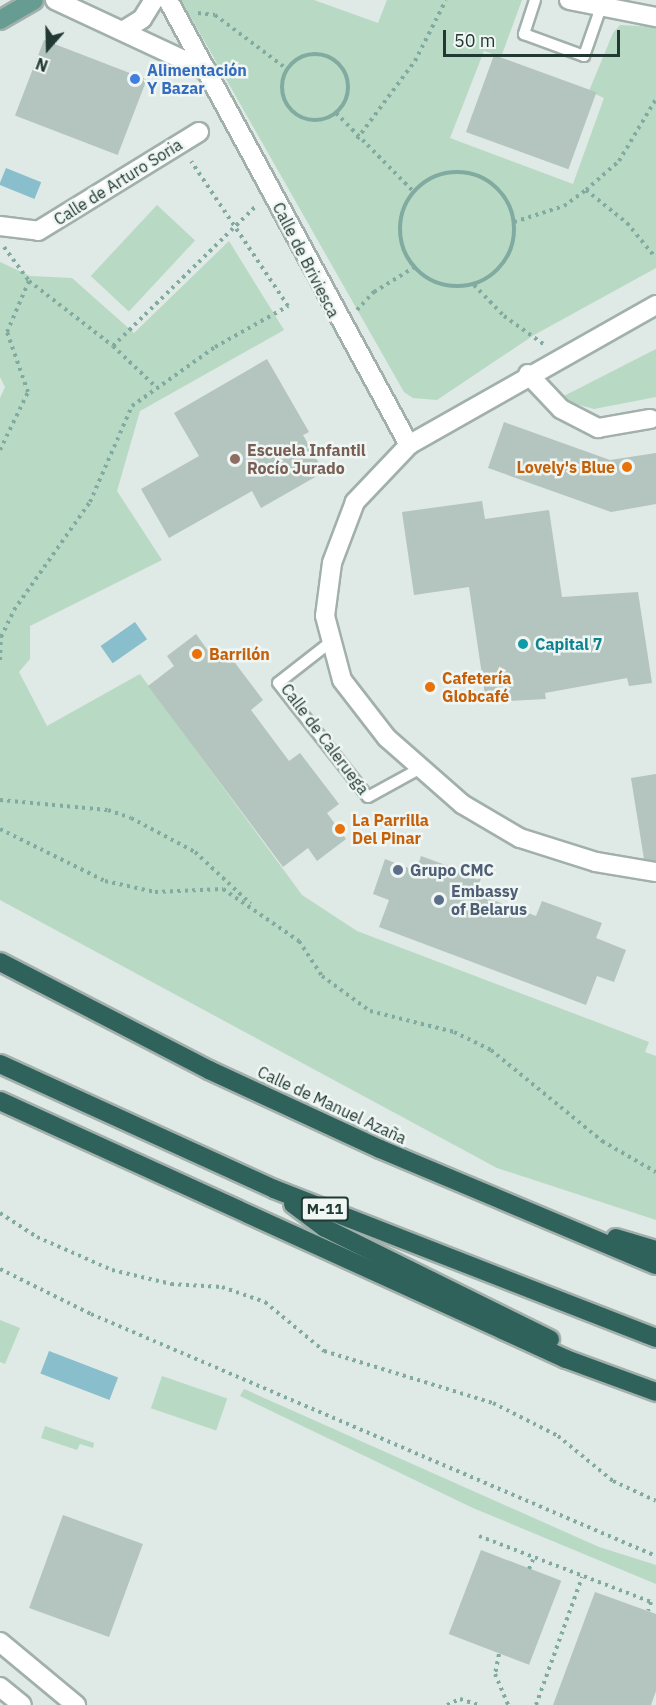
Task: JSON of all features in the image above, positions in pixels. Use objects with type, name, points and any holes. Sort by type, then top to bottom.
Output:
[{"type":"highway","name":"Calle de Manuel Azaña","points":[[1,962],[209,1070],[523,1210],[656,1265]]},
{"type":"highway","name":"M-11","points":[[0,1065],[274,1189],[656,1338]]},
{"type":"highway","points":[[0,1101],[556,1354],[656,1392]]},
{"type":"highway","points":[[274,1189],[325,1228],[656,1392]]},
{"type":"highway","points":[[523,1210],[656,1250]]},
{"type":"main road","points":[[0,20],[34,0]]},
{"type":"street","points":[[56,0],[126,29],[207,71]]},
{"type":"street","points":[[126,29],[142,19],[154,0]]},
{"type":"street","name":"Calle de Briviesca","points":[[168,0],[338,322],[409,445]]},
{"type":"street","points":[[569,0],[600,10],[656,17]]},
{"type":"street","name":"Calle de Arturo Soria","points":[[0,226],[38,231],[199,132]]},
{"type":"street","points":[[656,304],[528,374],[409,445],[355,502],[332,563],[326,616],[328,644],[342,680],[387,738],[462,804],[520,838],[596,862],[656,872]]},
{"type":"street","points":[[528,374],[561,409],[597,428],[650,419]]},
{"type":"street","points":[[0,1642],[76,1705]]},
{"type":"street","points":[[0,1687],[21,1705]]},
{"type":"lane","points":[[536,0],[524,34],[584,56],[600,10]]},
{"type":"lane","name":"Calle de Caleruega","points":[[328,644],[278,682],[368,797],[421,768]]},
{"type":"path","points":[[357,139],[415,60],[446,0]]},
{"type":"path","points":[[189,16],[215,15],[286,69]]},
{"type":"path","points":[[315,53],[336,60],[349,88],[336,113],[317,120],[289,108],[281,88],[286,69],[315,53]]},
{"type":"path","points":[[514,222],[564,206],[586,190],[619,161],[656,99]]},
{"type":"path","points":[[336,113],[357,139],[413,191]]},
{"type":"path","points":[[0,660],[1,637],[14,610],[90,502],[132,406],[156,387],[288,306],[180,144]]},
{"type":"path","points":[[444,173],[483,178],[500,191],[514,222],[506,260],[474,285],[454,287],[431,281],[413,267],[399,229],[413,191],[444,173]]},
{"type":"path","points":[[586,190],[627,223],[656,258]]},
{"type":"path","points":[[113,346],[234,225],[271,193]]},
{"type":"path","points":[[0,242],[29,281],[113,346],[156,387]]},
{"type":"path","points":[[338,322],[413,267]]},
{"type":"path","points":[[0,450],[28,392],[7,332],[29,281]]},
{"type":"path","points":[[474,285],[504,316],[561,356]]},
{"type":"path","points":[[0,800],[108,810],[131,818],[195,852],[256,909]]},
{"type":"path","points":[[0,829],[105,881],[155,892],[223,889],[256,909],[299,941],[322,976],[370,1011],[454,1032],[491,1050],[602,1141],[656,1172]]},
{"type":"path","points":[[0,1213],[37,1238],[112,1270],[171,1284],[222,1287],[265,1302],[324,1351],[493,1403],[558,1436],[613,1481],[656,1501]]},
{"type":"path","points":[[0,1269],[102,1319],[656,1556]]},
{"type":"path","points":[[479,1536],[651,1602],[648,1611]]},
{"type":"path","points":[[529,1569],[534,1557]]},
{"type":"path","points":[[536,1705],[582,1577]]},
{"type":"path","points":[[500,1654],[495,1674],[508,1705]]},
{"type":"path","points":[[447,1705],[460,1699],[479,1705]]},
{"type":"green space","points":[[181,0],[314,0],[378,23],[387,0],[522,0],[501,57],[484,51],[450,138],[573,184],[604,98],[589,91],[613,33],[620,25],[656,27],[656,268],[534,335],[437,400],[413,398],[404,392]]},
{"type":"green space","points":[[157,205],[195,240],[129,311],[91,276]]},
{"type":"green space","points":[[229,241],[284,330],[140,411],[117,491],[162,560],[30,626],[30,659],[19,672],[47,726],[140,674],[302,895],[357,931],[649,1042],[645,1052],[656,1056],[656,1220],[497,1168],[0,900],[0,398],[5,387],[0,377],[0,262],[30,276],[72,278],[134,333]]},
{"type":"green space","points":[[656,349],[656,397],[594,409],[558,399]]},
{"type":"green space","points":[[0,1320],[20,1328],[5,1364],[0,1362]]},
{"type":"green space","points":[[162,1376],[227,1398],[216,1431],[151,1408]]},
{"type":"green space","points":[[244,1389],[599,1547],[656,1565],[656,1584],[473,1508],[240,1396]]},
{"type":"green space","points":[[45,1426],[94,1443],[93,1448],[80,1444],[77,1450],[41,1438]]},
{"type":"water","points":[[6,168],[41,182],[34,199],[0,185]]},
{"type":"water","points":[[135,622],[147,639],[113,663],[101,646]]},
{"type":"water","points":[[49,1351],[118,1378],[109,1400],[40,1373]]},
{"type":"building","points":[[44,40],[147,79],[118,155],[15,116]]},
{"type":"building","points":[[494,55],[596,92],[568,169],[466,132]]},
{"type":"building","points":[[267,359],[309,432],[303,435],[324,472],[261,508],[252,491],[169,538],[141,489],[199,456],[174,413]]},
{"type":"building","points":[[504,422],[610,460],[656,453],[656,504],[611,512],[488,468]]},
{"type":"building","points":[[482,501],[485,519],[549,510],[562,597],[638,592],[652,683],[629,686],[627,678],[545,693],[546,699],[486,702],[469,587],[414,595],[402,512]]},
{"type":"building","points":[[196,634],[214,659],[226,651],[263,700],[251,710],[289,761],[300,753],[339,804],[327,813],[346,839],[317,861],[308,848],[283,867],[148,686],[174,666],[167,656]]},
{"type":"building","points":[[656,774],[656,861],[644,859],[631,778]]},
{"type":"building","points":[[421,856],[481,878],[476,893],[506,905],[536,916],[542,901],[602,923],[596,938],[626,950],[614,982],[597,976],[586,1005],[379,927],[389,900],[373,894],[385,859],[416,871]]},
{"type":"building","points":[[63,1515],[143,1544],[109,1637],[29,1608]]},
{"type":"building","points":[[481,1550],[561,1581],[529,1665],[449,1634]]},
{"type":"building","points":[[595,1592],[656,1614],[656,1691],[651,1705],[553,1705]]},
{"type":"place","name":"Alimentación Y Bazar","points":[[135,79]]},
{"type":"place","name":"Escuela Infantil Rocío Jurado","points":[[235,459]]},
{"type":"place","name":"Lovely's Blue","points":[[627,467]]},
{"type":"place","name":"Capital 7","points":[[523,644]]},
{"type":"place","name":"Barrilón","points":[[197,654]]},
{"type":"place","name":"Cafetería Globcafé","points":[[430,687]]},
{"type":"place","name":"La Parrilla Del Pinar","points":[[340,829]]},
{"type":"place","name":"Grupo CMC","points":[[398,870]]},
{"type":"place","name":"Embassy of Belarus","points":[[439,900]]}]
